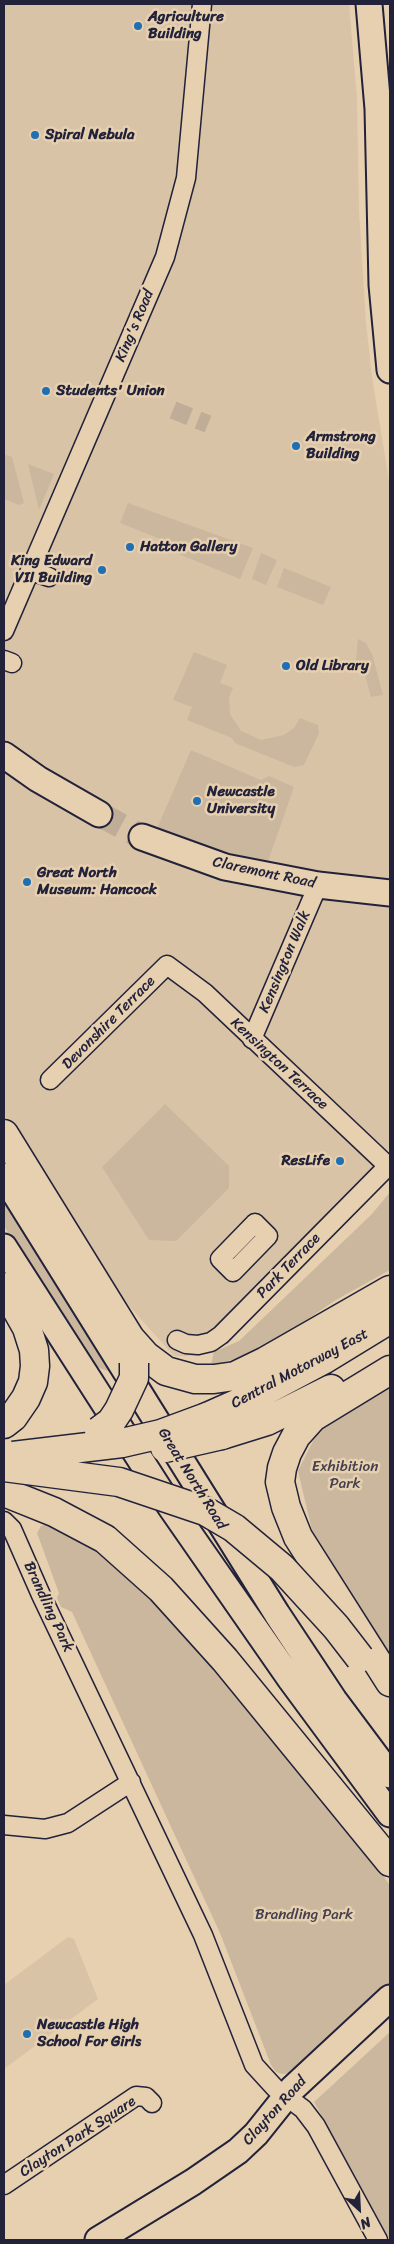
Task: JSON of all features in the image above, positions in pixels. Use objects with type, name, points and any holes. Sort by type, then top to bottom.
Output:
[{"type":"highway","points":[[4,1134],[132,1350],[134,1378],[119,1410],[111,1422],[99,1431],[46,1461],[5,1472]]},
{"type":"highway","points":[[4,1287],[27,1328],[34,1350],[35,1366],[33,1382],[26,1398],[13,1417],[4,1424]]},
{"type":"highway","points":[[132,1350],[146,1356],[166,1371],[195,1379],[235,1376],[266,1361],[390,1290]]},
{"type":"highway","name":"Central Motorway East","points":[[5,1472],[143,1454],[215,1426],[261,1393],[323,1360],[390,1319]]},
{"type":"highway","name":"Central Motorway East","points":[[5,1472],[35,1455],[122,1443],[161,1434],[215,1426],[267,1421],[339,1385],[390,1354]]},
{"type":"highway","points":[[389,1692],[298,1537],[286,1507],[280,1482],[282,1468],[296,1436],[313,1417],[390,1370]]},
{"type":"highway","points":[[5,1472],[119,1482],[205,1511],[234,1528],[282,1568],[336,1628],[389,1692]]},
{"type":"highway","points":[[5,1472],[54,1512],[105,1539],[161,1589],[225,1660],[390,1862]]},
{"type":"main road","points":[[369,4],[378,109],[382,285],[390,370]]},
{"type":"main road","points":[[4,755],[38,779],[99,814]]},
{"type":"main road","name":"Claremont Road","points":[[142,837],[225,867],[318,885],[390,893]]},
{"type":"main road","name":"Great North Road","points":[[4,1176],[98,1323],[324,1706]]},
{"type":"main road","name":"Great North Road","points":[[4,1247],[170,1506],[324,1706],[344,1734],[390,1814]]},
{"type":"main road","name":"Great North Road","points":[[344,1734],[390,1775]]},
{"type":"main road","name":"Clayton Road","points":[[98,2240],[193,2182],[238,2151],[256,2134],[286,2096],[390,1998]]},
{"type":"street","name":"King's Road","points":[[4,632],[165,258],[186,178],[202,4]]},
{"type":"street","points":[[31,571],[49,577]]},
{"type":"street","name":"Kensington Walk","points":[[252,1039],[318,885]]},
{"type":"street","name":"Kensington Terrace","points":[[166,965],[205,994],[389,1165]]},
{"type":"street","name":"Devonshire Terrace","points":[[50,1080],[166,965]]},
{"type":"street","name":"Park Terrace","points":[[177,1340],[186,1344],[198,1344],[211,1342],[221,1335],[389,1165]]},
{"type":"street","name":"Brandling Park","points":[[4,1522],[12,1528],[41,1596],[203,1935],[254,2065],[275,2088],[303,2109],[316,2126],[378,2240]]},
{"type":"street","points":[[4,1825],[45,1829],[68,1823],[130,1782]]},
{"type":"street","name":"Clayton Park Square","points":[[4,2185],[136,2096],[146,2097],[152,2102]]},
{"type":"shaded area","name":"Newcastle University","points":[[4,4],[349,4],[357,99],[359,210],[366,323],[372,377],[390,487],[390,1146],[384,1156],[222,1323],[231,1339],[200,1356],[174,1356],[114,1289],[4,1114]]},
{"type":"shaded area","name":"Newcastle High School For Girls","points":[[68,1937],[74,1939],[98,1999],[4,2069],[4,1985]]},
{"type":"green space","points":[[4,454],[12,457],[24,503],[19,505],[4,499]]},
{"type":"green space","points":[[28,464],[54,474],[39,510]]},
{"type":"green space","points":[[128,503],[253,548],[240,579],[164,548],[165,541],[120,523]]},
{"type":"green space","points":[[261,553],[277,560],[266,585],[252,579]]},
{"type":"green space","points":[[284,568],[331,587],[323,605],[277,587]]},
{"type":"green space","points":[[358,639],[366,643],[372,654],[383,695],[371,697],[364,671],[356,660]]},
{"type":"green space","points":[[194,652],[227,665],[220,683],[233,688],[229,697],[230,714],[241,731],[261,740],[284,735],[294,728],[300,718],[318,725],[319,733],[304,765],[294,767],[235,743],[232,738],[187,720],[192,707],[173,700]]},
{"type":"green space","points":[[191,750],[261,780],[269,776],[294,787],[266,867],[156,831]]},
{"type":"green space","points":[[165,1104],[229,1166],[229,1188],[176,1241],[149,1240],[102,1167]]},
{"type":"green space","points":[[390,1192],[390,1270],[334,1301],[259,1353],[211,1365],[214,1352],[239,1341],[372,1214]]},
{"type":"green space","points":[[4,1193],[114,1373],[91,1365],[4,1226]]},
{"type":"green space","name":"Exhibition Park","points":[[390,1377],[390,1656],[314,1539],[298,1471],[325,1417]]},
{"type":"green space","name":"Brandling Park","points":[[49,1523],[108,1557],[187,1636],[381,1872],[390,1886],[390,1983],[292,2073],[282,2074],[276,2072],[271,2065],[220,1933],[72,1612],[61,1607],[57,1598],[59,1593],[37,1533],[41,1526]]},
{"type":"green space","points":[[390,2032],[390,2240],[314,2102]]},
{"type":"tunnel","points":[[173,410],[208,424]]},
{"type":"tunnel","points":[[99,814],[142,837]]},
{"type":"place","name":"Agriculture Building","points":[[138,26]]},
{"type":"place","name":"Spiral Nebula","points":[[35,135]]},
{"type":"place","name":"Students' Union","points":[[46,391]]},
{"type":"place","name":"Armstrong Building","points":[[296,446]]},
{"type":"place","name":"Hatton Gallery","points":[[130,547]]},
{"type":"place","name":"King Edward VII Building","points":[[102,570]]},
{"type":"place","name":"Old Library","points":[[286,666]]},
{"type":"place","name":"Newcastle University","points":[[197,801]]},
{"type":"place","name":"Great North Museum: Hancock","points":[[27,882]]},
{"type":"place","name":"ResLife","points":[[340,1161]]},
{"type":"place","name":"Newcastle High School For Girls","points":[[27,2034]]}]
